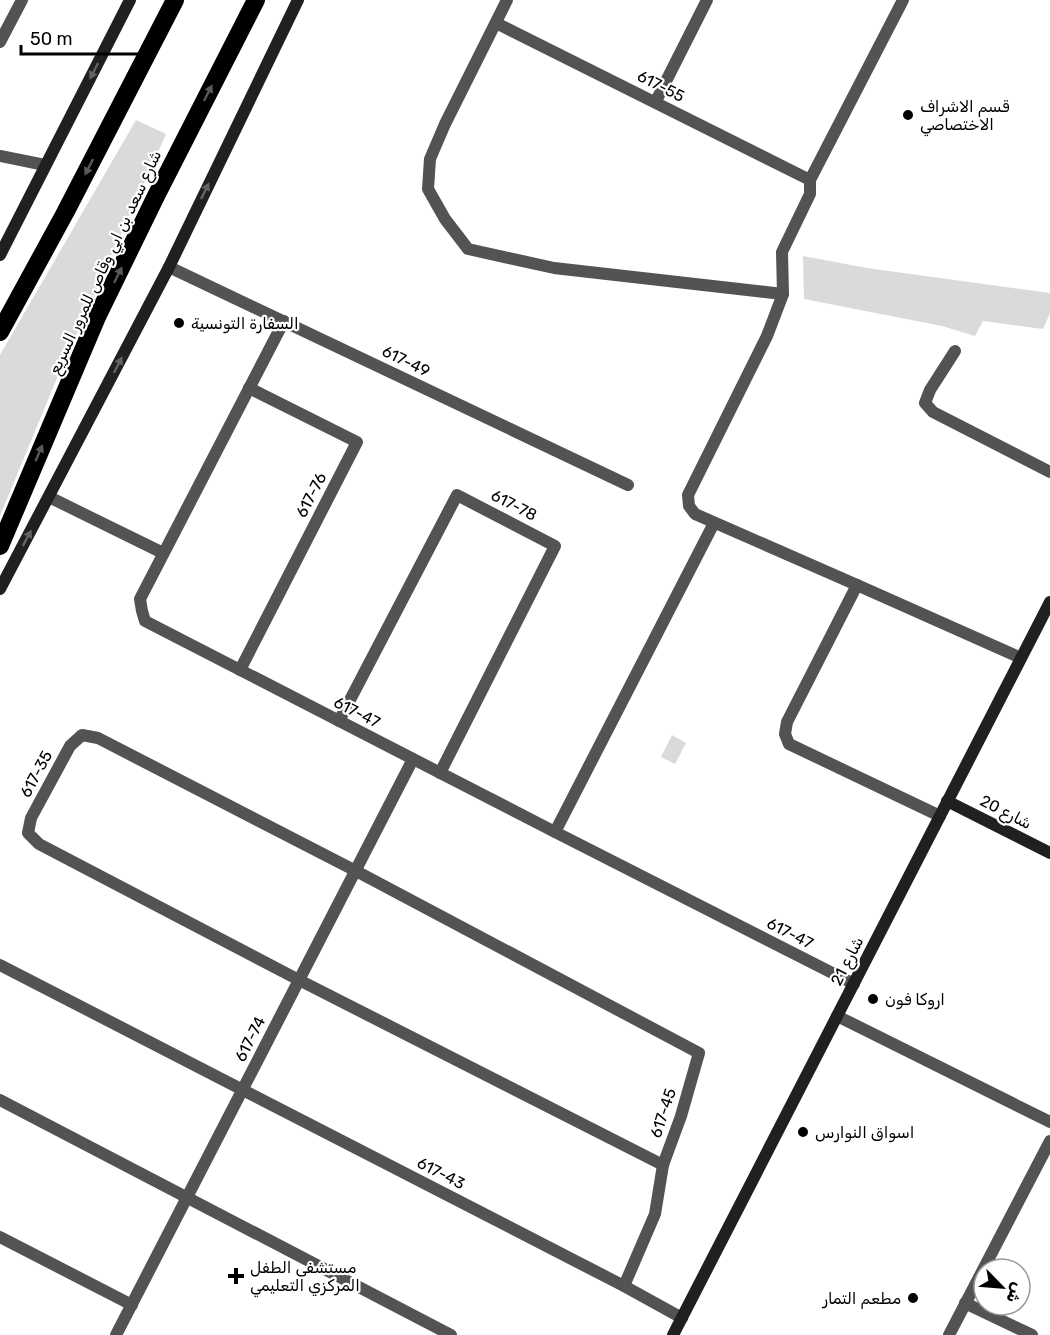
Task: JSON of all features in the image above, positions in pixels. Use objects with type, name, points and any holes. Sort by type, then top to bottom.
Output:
[{"type":"highway","points":[[0,332],[65,213],[175,0]]},
{"type":"highway","name":"شارع سعد بن ابي وقاص للمرور السريع","points":[[0,546],[97,317],[256,0]]},
{"type":"street","points":[[0,42],[22,0]]},
{"type":"street","points":[[0,255],[130,0]]},
{"type":"street","points":[[0,590],[169,267],[298,0]]},
{"type":"street","points":[[507,0],[430,159],[428,189],[445,219],[468,249],[554,268],[783,294]]},
{"type":"street","points":[[656,101],[707,0]]},
{"type":"street","points":[[903,0],[810,180],[810,194],[782,252],[783,294],[767,336],[688,495],[689,506],[695,514],[714,523],[1020,658]]},
{"type":"street","name":"617-55","points":[[496,22],[810,180]]},
{"type":"street","points":[[0,156],[45,165]]},
{"type":"street","name":"617-49","points":[[169,267],[628,485]]},
{"type":"street","name":"617-47","points":[[284,321],[140,599],[145,621],[854,984]]},
{"type":"street","points":[[955,351],[930,390],[925,403],[933,412],[1050,472]]},
{"type":"street","name":"617-76","points":[[240,670],[357,442],[249,388]]},
{"type":"street","name":"617-78","points":[[339,721],[457,495],[505,519],[555,546],[440,773]]},
{"type":"street","points":[[49,497],[163,554]]},
{"type":"street","points":[[555,832],[714,523]]},
{"type":"street","points":[[857,585],[787,722],[785,734],[789,744],[940,816]]},
{"type":"street","name":"شارع 21","points":[[677,1334],[682,1318],[1050,602]]},
{"type":"street","name":"617-35","points":[[299,980],[39,844],[28,833],[31,818],[70,746],[82,735],[98,738],[356,871]]},
{"type":"street","name":"617-74","points":[[116,1335],[413,759]]},
{"type":"street","name":"شارع 20","points":[[947,801],[1050,853]]},
{"type":"street","name":"617-45","points":[[299,980],[663,1165],[681,1116],[699,1053],[356,871]]},
{"type":"street","name":"617-43","points":[[0,964],[682,1318]]},
{"type":"street","points":[[837,1016],[1050,1122]]},
{"type":"street","points":[[0,1100],[451,1335]]},
{"type":"street","points":[[949,1335],[1050,1142]]},
{"type":"street","points":[[624,1286],[655,1214],[663,1165]]},
{"type":"street","points":[[0,1237],[132,1305]]},
{"type":"street","points":[[965,1303],[1032,1335]]},
{"type":"shaded area","points":[[136,120],[166,134],[57,378],[0,516],[0,355]]},
{"type":"shaded area","points":[[803,256],[867,268],[1050,293],[1050,313],[1043,329],[983,321],[975,336],[942,326],[804,299]]},
{"type":"shaded area","points":[[672,735],[686,743],[675,764],[661,757]]},
{"type":"place","name":"قسم الاشراف الاختصاصي","points":[[908,115]]},
{"type":"place","name":"السفارة التونسية","points":[[179,323]]},
{"type":"place","name":"اروكا فون","points":[[873,999]]},
{"type":"place","name":"اسواق النوارس","points":[[803,1132]]},
{"type":"place","name":"مستشفى الطفل المركزي التعليمي","points":[[236,1276]]},
{"type":"place","name":"مطعم التمار","points":[[913,1298]]}]
